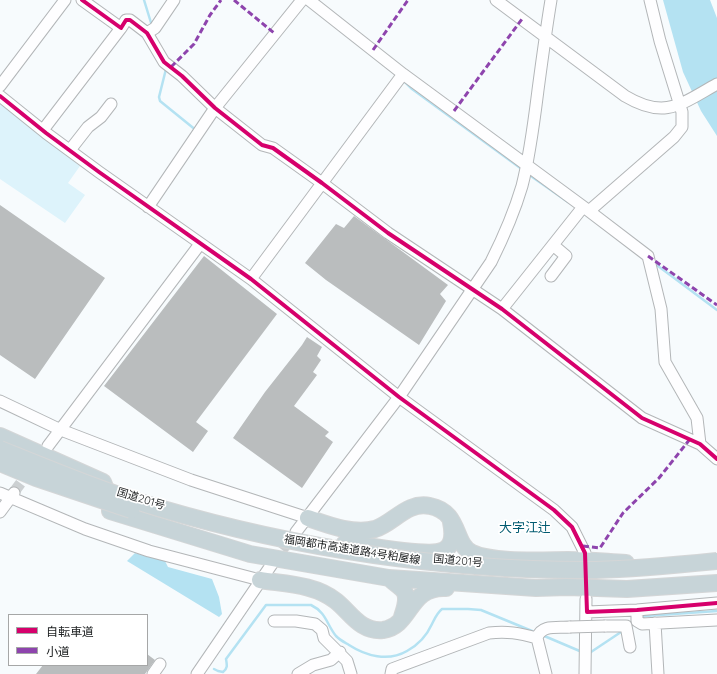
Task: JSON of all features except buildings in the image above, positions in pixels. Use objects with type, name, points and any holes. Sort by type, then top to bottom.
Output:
[{"type":"highway","points":[[0,436],[103,482],[105,487]]},
{"type":"highway","name":"国道201号","points":[[0,446],[105,487],[198,516],[264,533],[299,536],[410,556],[526,566],[633,563],[717,558]]},
{"type":"highway","name":"福岡都市高速道路4号粕屋線","points":[[0,449],[158,508],[238,529],[337,549],[399,559],[460,565],[603,569],[646,568],[717,562]]},
{"type":"highway","name":"福岡都市高速道路4号粕屋線","points":[[0,463],[36,478],[188,527],[267,546],[380,566],[457,575],[529,579],[648,577],[717,571]]},
{"type":"highway","name":"国道201号","points":[[0,470],[47,490],[114,513],[250,554],[389,578],[536,588],[567,587],[627,589],[717,583]]},
{"type":"highway","points":[[308,518],[322,523],[361,531],[376,529],[415,506],[422,505],[436,508],[449,515],[463,544],[470,552],[480,557],[518,560],[571,560],[633,563]]},
{"type":"highway","points":[[299,536],[431,554],[445,550],[449,546],[453,534],[451,521]]},
{"type":"highway","points":[[389,578],[404,591],[406,597],[406,605],[401,621]]},
{"type":"highway","points":[[260,580],[306,587],[327,595],[337,602],[358,623],[375,630],[385,630],[401,621],[417,598],[431,589],[440,587],[499,590],[536,588]]},
{"type":"street","points":[[0,86],[65,0]]},
{"type":"street","points":[[82,0],[121,28]]},
{"type":"street","points":[[147,33],[155,28],[174,0]]},
{"type":"street","points":[[148,207],[215,108],[302,0]]},
{"type":"street","points":[[309,0],[403,74],[648,256],[661,309],[664,362],[696,418],[700,444]]},
{"type":"street","points":[[496,0],[625,96],[634,101],[654,108],[667,109],[684,103],[717,84]]},
{"type":"street","points":[[299,536],[308,518],[399,397],[473,290],[491,262],[502,240],[522,187],[527,166],[551,0]]},
{"type":"street","points":[[502,309],[553,246],[586,209],[679,132],[682,126],[682,112],[684,103],[660,42],[650,0]]},
{"type":"street","points":[[43,130],[126,20],[130,20],[147,33],[164,62],[176,71],[215,108],[262,145],[273,148],[388,233],[502,309],[642,418],[700,444],[717,459]]},
{"type":"street","points":[[251,279],[403,74]]},
{"type":"street","points":[[0,96],[43,130],[148,207],[251,279],[399,397],[554,510],[572,527],[585,552]]},
{"type":"street","points":[[70,150],[88,127],[101,117],[111,104]]},
{"type":"street","points":[[48,446],[200,244]]},
{"type":"street","points":[[551,276],[566,256],[553,246]]},
{"type":"street","points":[[0,401],[61,430],[191,480],[308,518]]},
{"type":"street","points":[[0,512],[8,494],[85,529],[149,551],[260,580]]},
{"type":"street","points":[[197,674],[272,564]]},
{"type":"street","points":[[585,674],[586,599]]},
{"type":"street","points":[[587,612],[637,610],[717,603]]},
{"type":"street","points":[[637,610],[638,621],[642,624],[717,620]]},
{"type":"street","points":[[274,621],[296,621],[315,624],[322,630],[324,638],[340,652],[347,661],[351,672],[339,674]]},
{"type":"street","points":[[655,624],[658,674]]},
{"type":"street","points":[[546,674],[537,638],[542,629],[626,626],[630,647]]},
{"type":"street","points":[[390,674],[392,669],[489,633],[519,632],[537,638]]},
{"type":"street","points":[[298,674],[313,665],[330,660],[340,652]]},
{"type":"street","points":[[153,674],[160,664]]},
{"type":"shaded area","points":[[0,104],[80,166],[68,183],[85,195],[65,223],[0,179]]},
{"type":"water","points":[[663,0],[710,0],[717,18],[717,136],[701,111],[683,72]]},
{"type":"water","points":[[135,553],[165,561],[168,567],[212,579],[219,597],[222,614],[219,617],[127,561]]},
{"type":"waterway","points":[[144,0],[152,26]]},
{"type":"waterway","points":[[166,69],[159,97],[160,101],[197,131]]},
{"type":"waterway","points":[[405,82],[412,89],[523,170]]},
{"type":"waterway","points":[[528,174],[568,202]]},
{"type":"waterway","points":[[654,263],[717,310]]},
{"type":"waterway","points":[[214,669],[223,672],[225,671],[227,666],[226,659],[266,605],[311,605],[320,611],[339,639],[370,655],[385,657],[400,654],[415,646],[425,636],[436,616],[442,609],[481,610],[532,631]]},
{"type":"waterway","points":[[640,620],[645,616],[717,611]]},
{"type":"waterway","points":[[588,654],[624,630]]},
{"type":"waterway","points":[[542,635],[582,652]]},
{"type":"tunnel","points":[[14,492],[31,469]]},
{"type":"tunnel","points":[[272,563],[293,536]]},
{"type":"marked path","points":[[171,67],[194,44],[210,15],[221,0]]},
{"type":"marked path","points":[[234,0],[274,33]]},
{"type":"marked path","points":[[373,50],[408,0]]},
{"type":"marked path","points":[[454,111],[522,19]]},
{"type":"marked path","points":[[648,256],[717,305]]},
{"type":"marked path","points":[[583,546],[600,548],[623,513],[659,478],[690,439]]},
{"type":"cycle path","points":[[82,0],[121,28],[126,20],[130,20],[147,33],[164,62],[182,76],[215,108],[262,145],[273,148],[388,233],[502,309],[642,418],[700,444],[717,459]]},
{"type":"cycle path","points":[[0,96],[46,133],[99,172],[251,279],[399,397],[554,510],[572,527],[585,553],[587,612],[637,610],[717,603]]},
{"type":"district","name":"大字江辻","points":[[525,528]]}]
